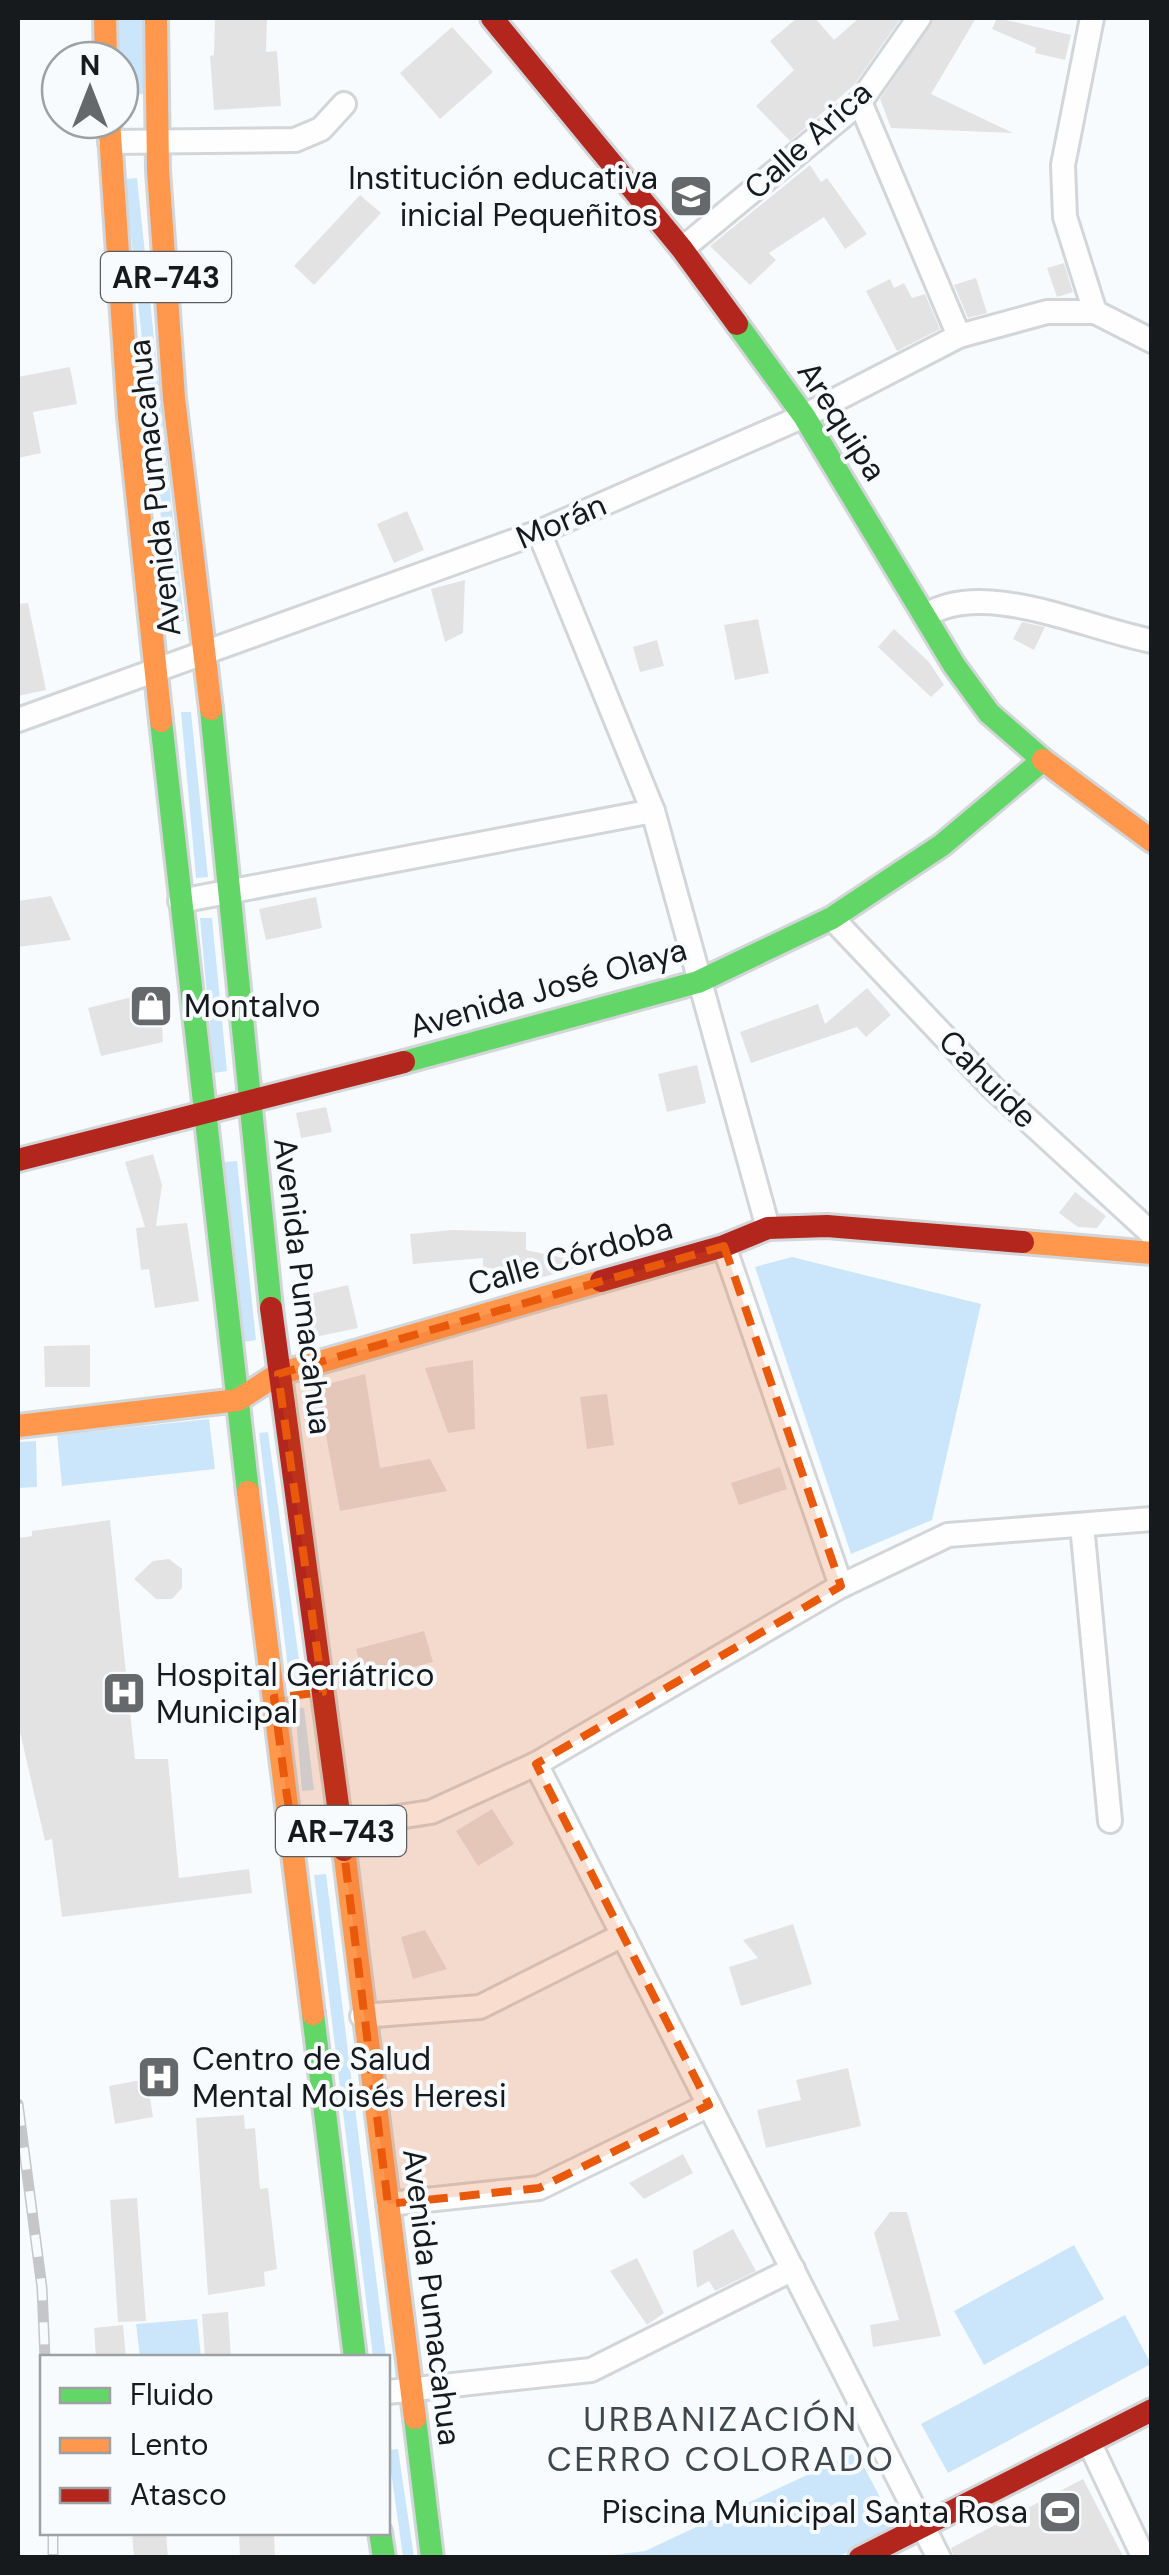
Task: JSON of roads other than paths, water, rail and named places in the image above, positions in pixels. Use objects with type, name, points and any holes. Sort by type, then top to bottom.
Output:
[{"type":"main road","name":"Avenida Pumacahua","points":[[156,18],[157,142],[174,398],[278,1374],[298,1695],[293,1833],[355,2355]]},
{"type":"main road","name":"Arequipa","points":[[492,18],[682,249],[804,416],[924,616],[989,713],[1042,760],[1152,841]]},
{"type":"main road","name":"Avenida Pumacahua","points":[[111,140],[129,417],[203,1115],[238,1400],[298,1695],[341,1828],[388,2204],[399,2391],[432,2558]]},
{"type":"main road","name":"Avenida José Olaya","points":[[18,1160],[248,1104],[698,982],[832,918],[942,845],[1042,760]]},
{"type":"main road","name":"Calle Córdoba","points":[[18,1426],[238,1400],[278,1374],[724,1246],[768,1228],[828,1226],[1152,1253]]},
{"type":"main road","points":[[860,2558],[1152,2410]]},
{"type":"street","name":"Calle Arica","points":[[682,249],[860,102],[919,18]]},
{"type":"street","points":[[1092,18],[1063,165],[1066,217],[1095,312],[1152,341]]},
{"type":"street","points":[[860,102],[959,336]]},
{"type":"street","points":[[140,138],[157,142],[296,140],[321,130],[344,104]]},
{"type":"street","name":"Morán","points":[[18,720],[539,532],[804,416],[959,336],[1047,312],[1095,312]]},
{"type":"street","points":[[539,532],[653,811],[768,1228]]},
{"type":"street","points":[[924,616],[946,602],[988,598],[1152,641]]},
{"type":"street","points":[[180,902],[653,811]]},
{"type":"street","name":"Cahuide","points":[[832,918],[992,1087],[1152,1234]]},
{"type":"street","points":[[724,1246],[841,1586]]},
{"type":"street","points":[[293,1833],[431,1812],[536,1764],[841,1586],[948,1535],[1152,1519]]},
{"type":"street","points":[[1082,1525],[1110,1821]]},
{"type":"street","points":[[536,1764],[939,2558]]},
{"type":"street","points":[[362,2016],[480,2007],[623,1935]]},
{"type":"street","points":[[388,2204],[539,2188],[709,2105]]},
{"type":"street","points":[[399,2391],[591,2370],[793,2269]]},
{"type":"street","points":[[1089,2442],[1144,2558]]},
{"type":"railway","points":[[18,2104],[42,2288],[45,2355]]},
{"type":"railway","points":[[53,2535],[53,2558]]},
{"type":"place","name":"Institución educativa inicial Pequeñitos","points":[[691,196]]},
{"type":"place","name":"Montalvo","points":[[151,1006]]},
{"type":"place","name":"Hospital Geriátrico Municipal","points":[[124,1693]]},
{"type":"place","name":"Centro de Salud Mental Moisés Heresi","points":[[159,2077]]},
{"type":"place","name":"Piscina Municipal Santa Rosa","points":[[1060,2512]]},
{"type":"district","name":"URBANIZACIÓN CERRO COLORADO","points":[[721,2439]]}]
